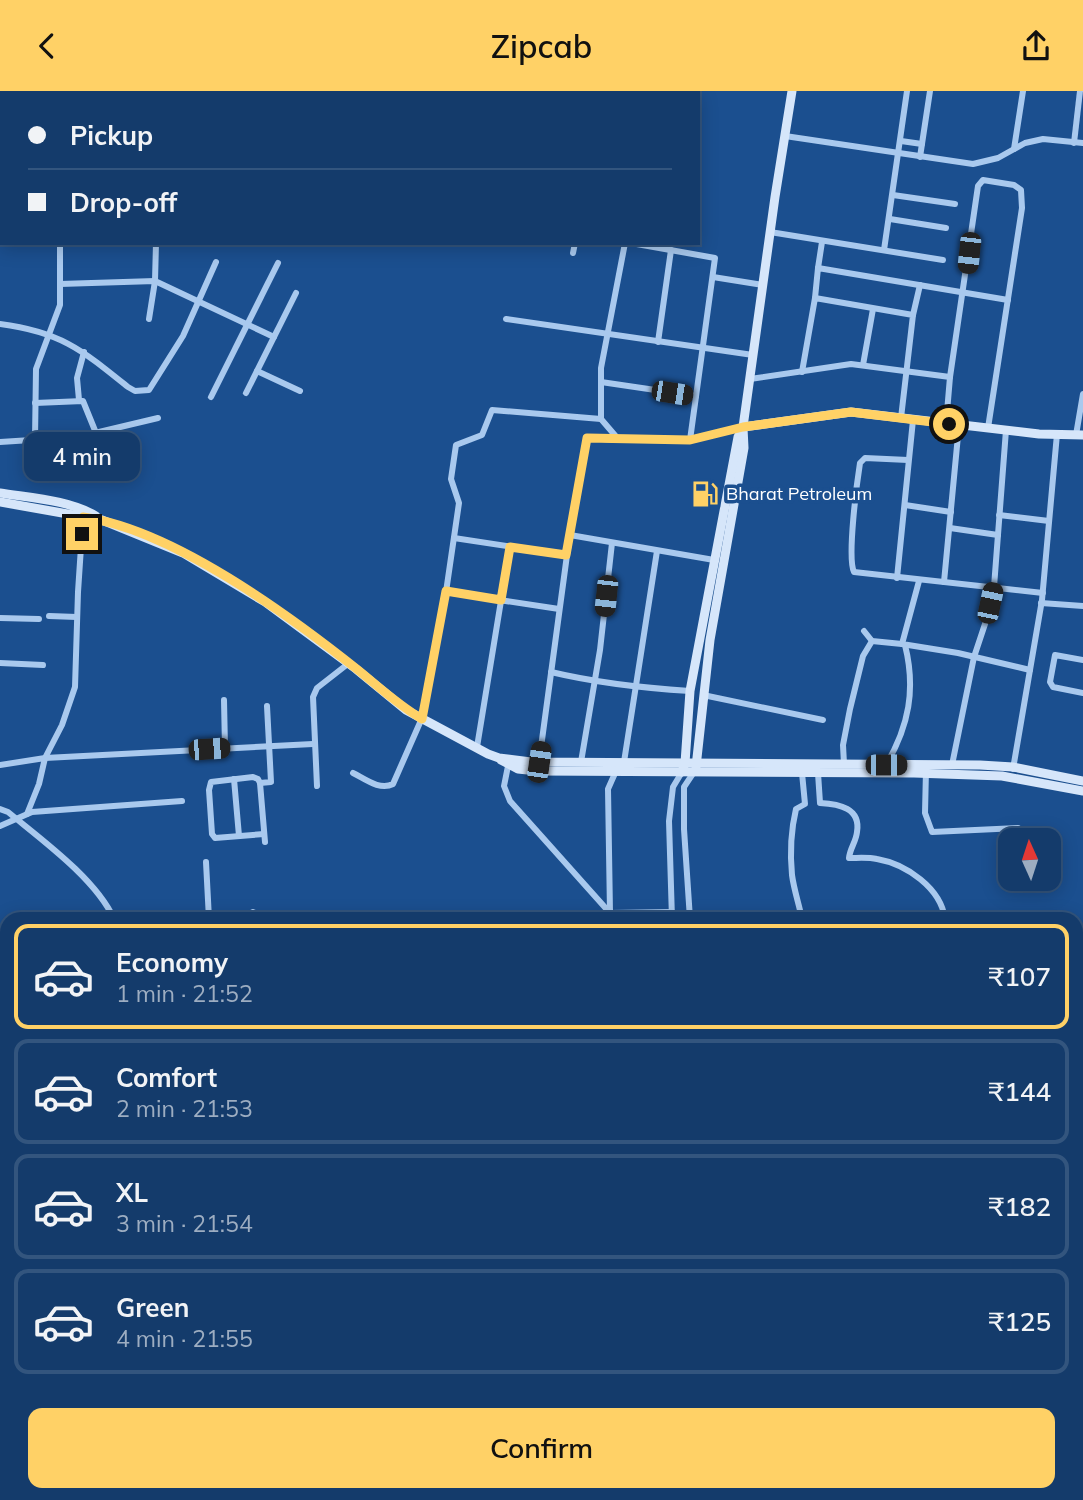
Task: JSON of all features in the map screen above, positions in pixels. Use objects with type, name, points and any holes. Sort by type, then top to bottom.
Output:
[{"type":"street","points":[[690,912],[684,787],[696,767],[719,561],[738,437],[743,427],[792,91]]},
{"type":"street","points":[[884,250],[907,91]]},
{"type":"street","points":[[920,157],[930,91]]},
{"type":"street","points":[[1014,149],[1023,91]]},
{"type":"street","points":[[1074,142],[1080,91]]},
{"type":"street","points":[[785,136],[973,164],[998,158],[1025,143],[1043,139],[1083,143]]},
{"type":"street","points":[[901,141],[922,144]]},
{"type":"street","points":[[946,424],[950,377],[978,186],[983,180],[1018,187],[1022,193],[1021,220],[988,428]]},
{"type":"street","points":[[893,195],[955,204]]},
{"type":"street","points":[[890,219],[946,228]]},
{"type":"street","points":[[770,232],[943,260]]},
{"type":"street","points":[[802,372],[822,242]]},
{"type":"street","points":[[35,439],[36,369],[60,305],[60,245]]},
{"type":"street","points":[[149,319],[155,281],[156,245]]},
{"type":"street","points":[[573,253],[575,245]]},
{"type":"street","points":[[619,440],[601,419],[601,368],[625,245]]},
{"type":"street","points":[[642,245],[715,258],[690,440]]},
{"type":"street","points":[[658,342],[671,250]]},
{"type":"street","points":[[0,324],[24,327],[72,344],[128,387],[135,391],[149,390],[183,336],[216,262]]},
{"type":"street","points":[[211,397],[278,263]]},
{"type":"street","points":[[818,268],[1008,300]]},
{"type":"street","points":[[713,277],[762,285]]},
{"type":"street","points":[[60,284],[155,281],[274,337]]},
{"type":"street","points":[[901,418],[912,314],[920,285]]},
{"type":"street","points":[[246,393],[296,293]]},
{"type":"street","points":[[815,298],[912,314]]},
{"type":"street","points":[[863,365],[873,309]]},
{"type":"street","points":[[506,319],[753,355]]},
{"type":"street","points":[[79,400],[77,378],[84,352]]},
{"type":"street","points":[[750,379],[837,365],[863,365],[950,377]]},
{"type":"street","points":[[257,371],[300,391]]},
{"type":"street","points":[[601,382],[696,396]]},
{"type":"street","points":[[539,762],[566,555],[587,438],[690,440],[743,427],[851,412],[946,424],[1080,435],[1083,394]]},
{"type":"street","points":[[35,403],[79,400],[86,404],[96,433]]},
{"type":"street","points":[[354,773],[387,788],[393,784],[422,719],[460,503],[451,479],[456,445],[482,435],[492,410],[601,419]]},
{"type":"street","points":[[0,442],[78,437],[158,418]]},
{"type":"street","points":[[897,578],[913,420]]},
{"type":"street","points":[[944,582],[959,425]]},
{"type":"street","points":[[952,765],[974,657],[994,587],[1006,430]]},
{"type":"street","points":[[1012,772],[1041,603],[1057,435]]},
{"type":"street","points":[[908,460],[872,457],[865,458],[860,463],[851,551],[851,566],[854,572],[1042,593]]},
{"type":"street","points":[[0,493],[46,501],[102,520],[183,553],[265,602],[349,663],[406,710],[518,769],[617,771],[683,767],[886,765],[1012,772],[1083,790]]},
{"type":"street","points":[[0,502],[85,515]]},
{"type":"street","points":[[905,505],[951,512]]},
{"type":"street","points":[[27,814],[75,687],[85,515]]},
{"type":"street","points":[[999,515],[1049,520]]},
{"type":"street","points":[[950,528],[998,535]]},
{"type":"street","points":[[570,535],[719,561]]},
{"type":"street","points":[[454,538],[566,555]]},
{"type":"street","points":[[581,762],[612,543]]},
{"type":"street","points":[[477,747],[510,547]]},
{"type":"street","points":[[624,762],[657,551]]},
{"type":"street","points":[[672,912],[669,821],[673,787],[683,767],[690,691],[719,561]]},
{"type":"street","points":[[886,765],[899,741],[911,692],[911,673],[903,645],[919,580]]},
{"type":"street","points":[[446,591],[559,609]]},
{"type":"street","points":[[1041,603],[1083,606]]},
{"type":"street","points":[[49,617],[77,617]]},
{"type":"street","points":[[0,618],[39,618]]},
{"type":"street","points":[[864,631],[872,641],[974,657],[1030,670]]},
{"type":"street","points":[[844,764],[842,745],[850,709],[863,656],[872,641]]},
{"type":"street","points":[[1083,660],[1055,655],[1050,681],[1053,687],[1083,692]]},
{"type":"street","points":[[0,663],[43,665]]},
{"type":"street","points":[[317,786],[313,744],[313,697],[317,688],[349,663]]},
{"type":"street","points":[[551,672],[594,683],[690,691]]},
{"type":"street","points":[[703,695],[823,720]]},
{"type":"street","points":[[224,700],[225,748]]},
{"type":"street","points":[[260,783],[271,782],[267,706]]},
{"type":"street","points":[[0,765],[46,758],[313,744]]},
{"type":"street","points":[[509,763],[624,762],[683,767]]},
{"type":"street","points":[[509,763],[504,786],[510,801],[607,912]]},
{"type":"street","points":[[696,767],[818,773],[926,769],[952,765],[1083,781]]},
{"type":"street","points":[[926,769],[925,814],[932,832],[998,829]]},
{"type":"street","points":[[611,912],[608,789],[617,771]]},
{"type":"street","points":[[800,912],[792,874],[792,855],[796,809],[805,804],[802,773]]},
{"type":"street","points":[[818,773],[820,803],[837,804],[849,809],[857,821],[858,835],[850,848],[849,858],[876,858],[895,864],[932,890],[944,912]]},
{"type":"street","points":[[264,834],[215,838],[212,834],[210,785],[214,782],[256,778],[260,783],[265,842]]},
{"type":"street","points":[[234,779],[239,836]]},
{"type":"street","points":[[0,826],[27,814],[183,801]]},
{"type":"street","points":[[0,809],[16,818],[60,855],[107,902],[111,912]]},
{"type":"street","points":[[206,862],[209,912]]},
{"type":"place","name":"Bharat Petroleum","points":[[705,494]]},
{"type":"route","points":[[82,534],[83,517],[102,520],[183,553],[265,602],[356,669],[406,710],[422,719],[446,591],[501,600],[510,547],[566,555],[587,438],[690,440],[743,427],[851,412],[949,424]]}]
